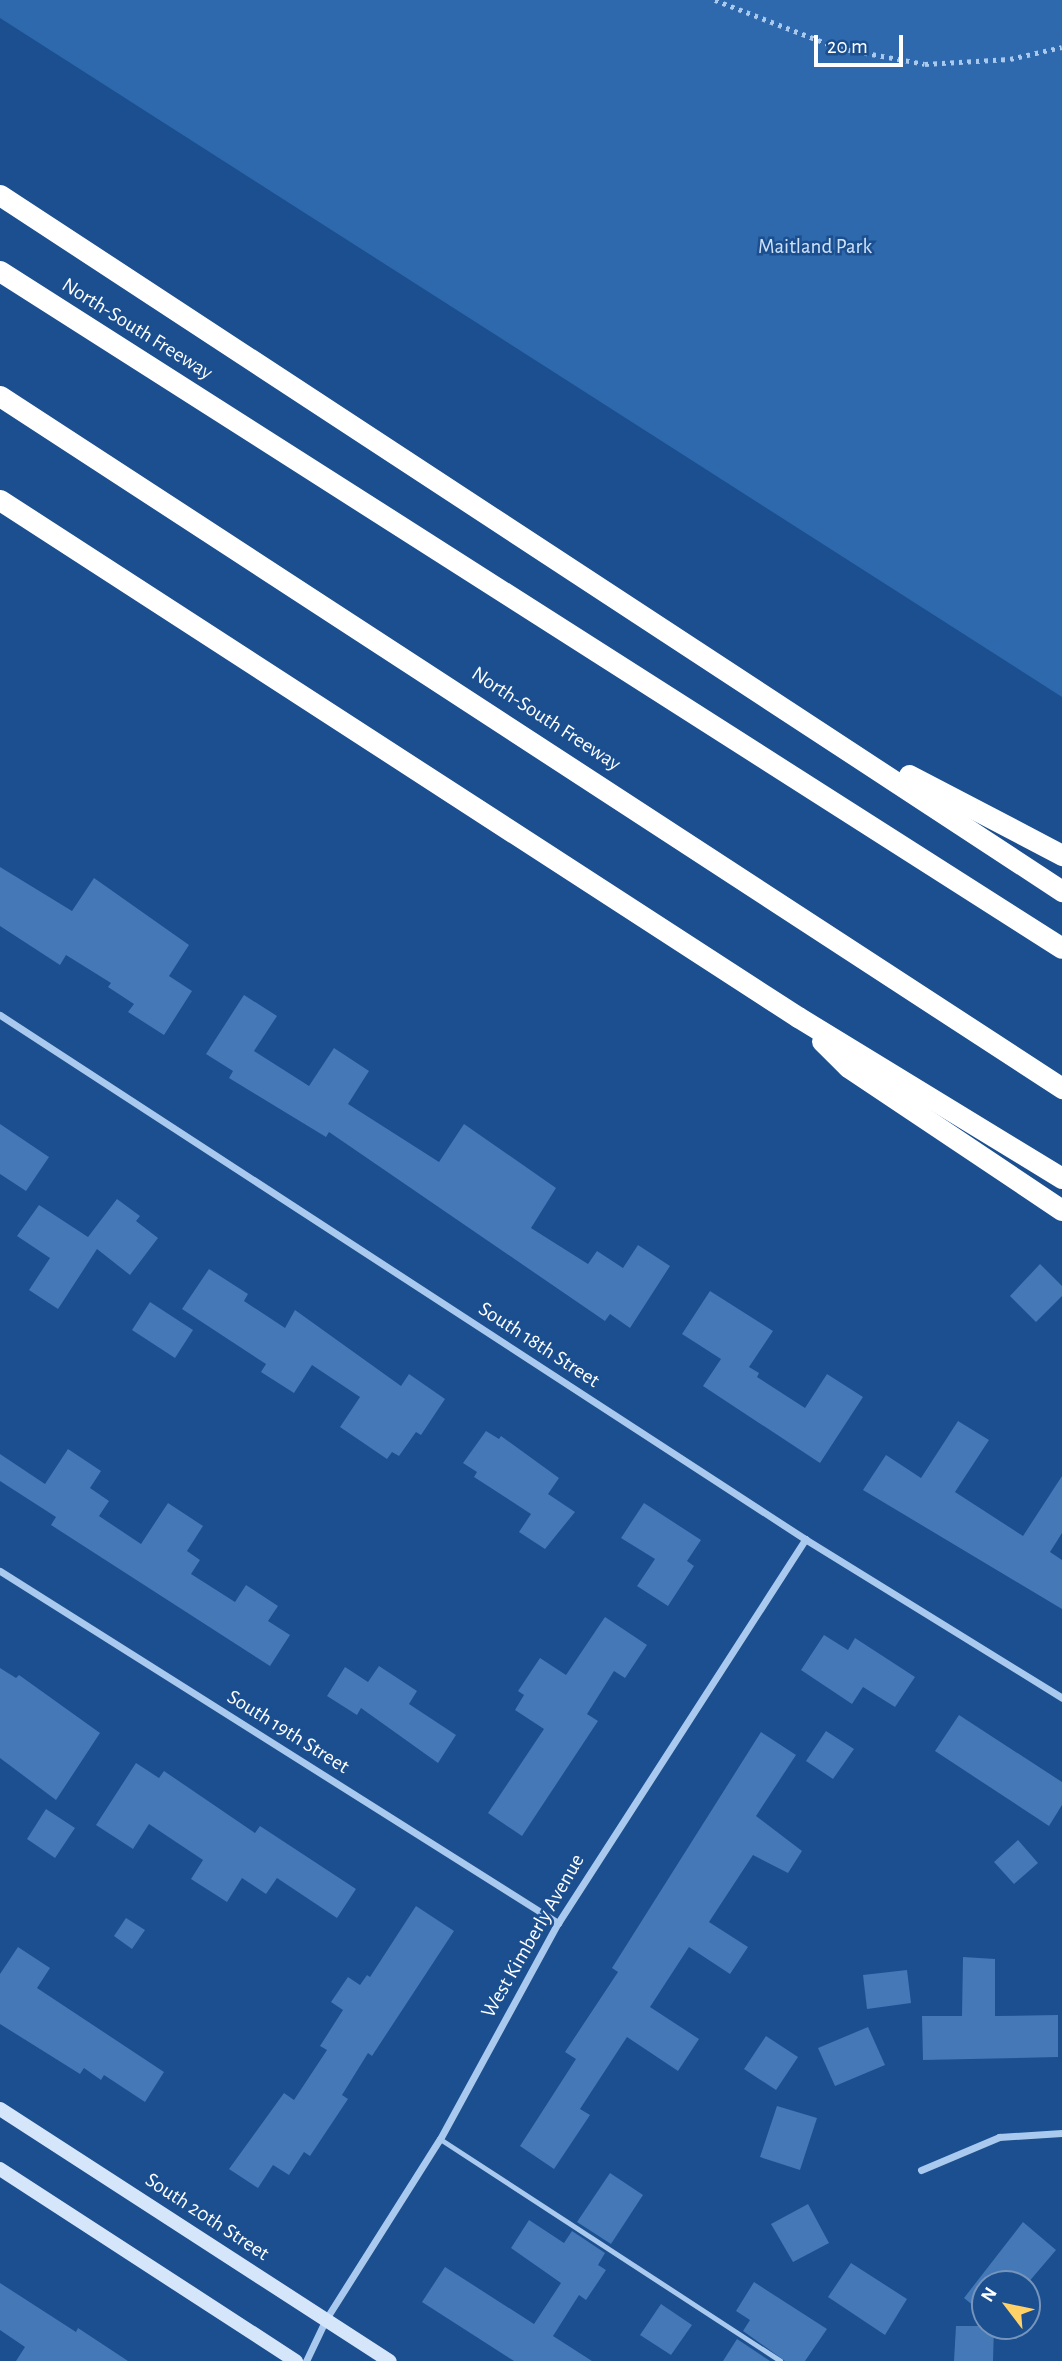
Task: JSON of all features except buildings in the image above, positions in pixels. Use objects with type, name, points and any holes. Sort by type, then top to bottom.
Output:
[{"type":"highway","points":[[0,195],[1062,891]]},
{"type":"highway","name":"North-South Freeway","points":[[0,271],[1062,948]]},
{"type":"highway","name":"North-South Freeway","points":[[0,396],[1062,1088]]},
{"type":"highway","points":[[0,500],[798,1017],[1062,1178]]},
{"type":"highway","points":[[805,721],[1062,855]]},
{"type":"highway","points":[[798,1017],[848,1067],[1062,1210]]},
{"type":"street","name":"South 18th Street","points":[[0,1015],[805,1539],[1062,1698]]},
{"type":"street","name":"West Kimberly Avenue","points":[[306,2361],[326,2319],[440,2138],[558,1923],[805,1539]]},
{"type":"street","name":"South 19th Street","points":[[0,1571],[558,1923]]},
{"type":"street","name":"South 20th Street","points":[[0,2109],[390,2361]]},
{"type":"street","points":[[921,2170],[999,2137],[1062,2133]]},
{"type":"street","points":[[0,2169],[296,2361]]},
{"type":"lane","points":[[440,2138],[779,2361]]},
{"type":"path","points":[[715,0],[839,48],[925,64],[1010,59],[1062,47]]},
{"type":"green space","name":"Maitland Park","points":[[0,0],[1062,0],[1062,697],[0,18]]}]
